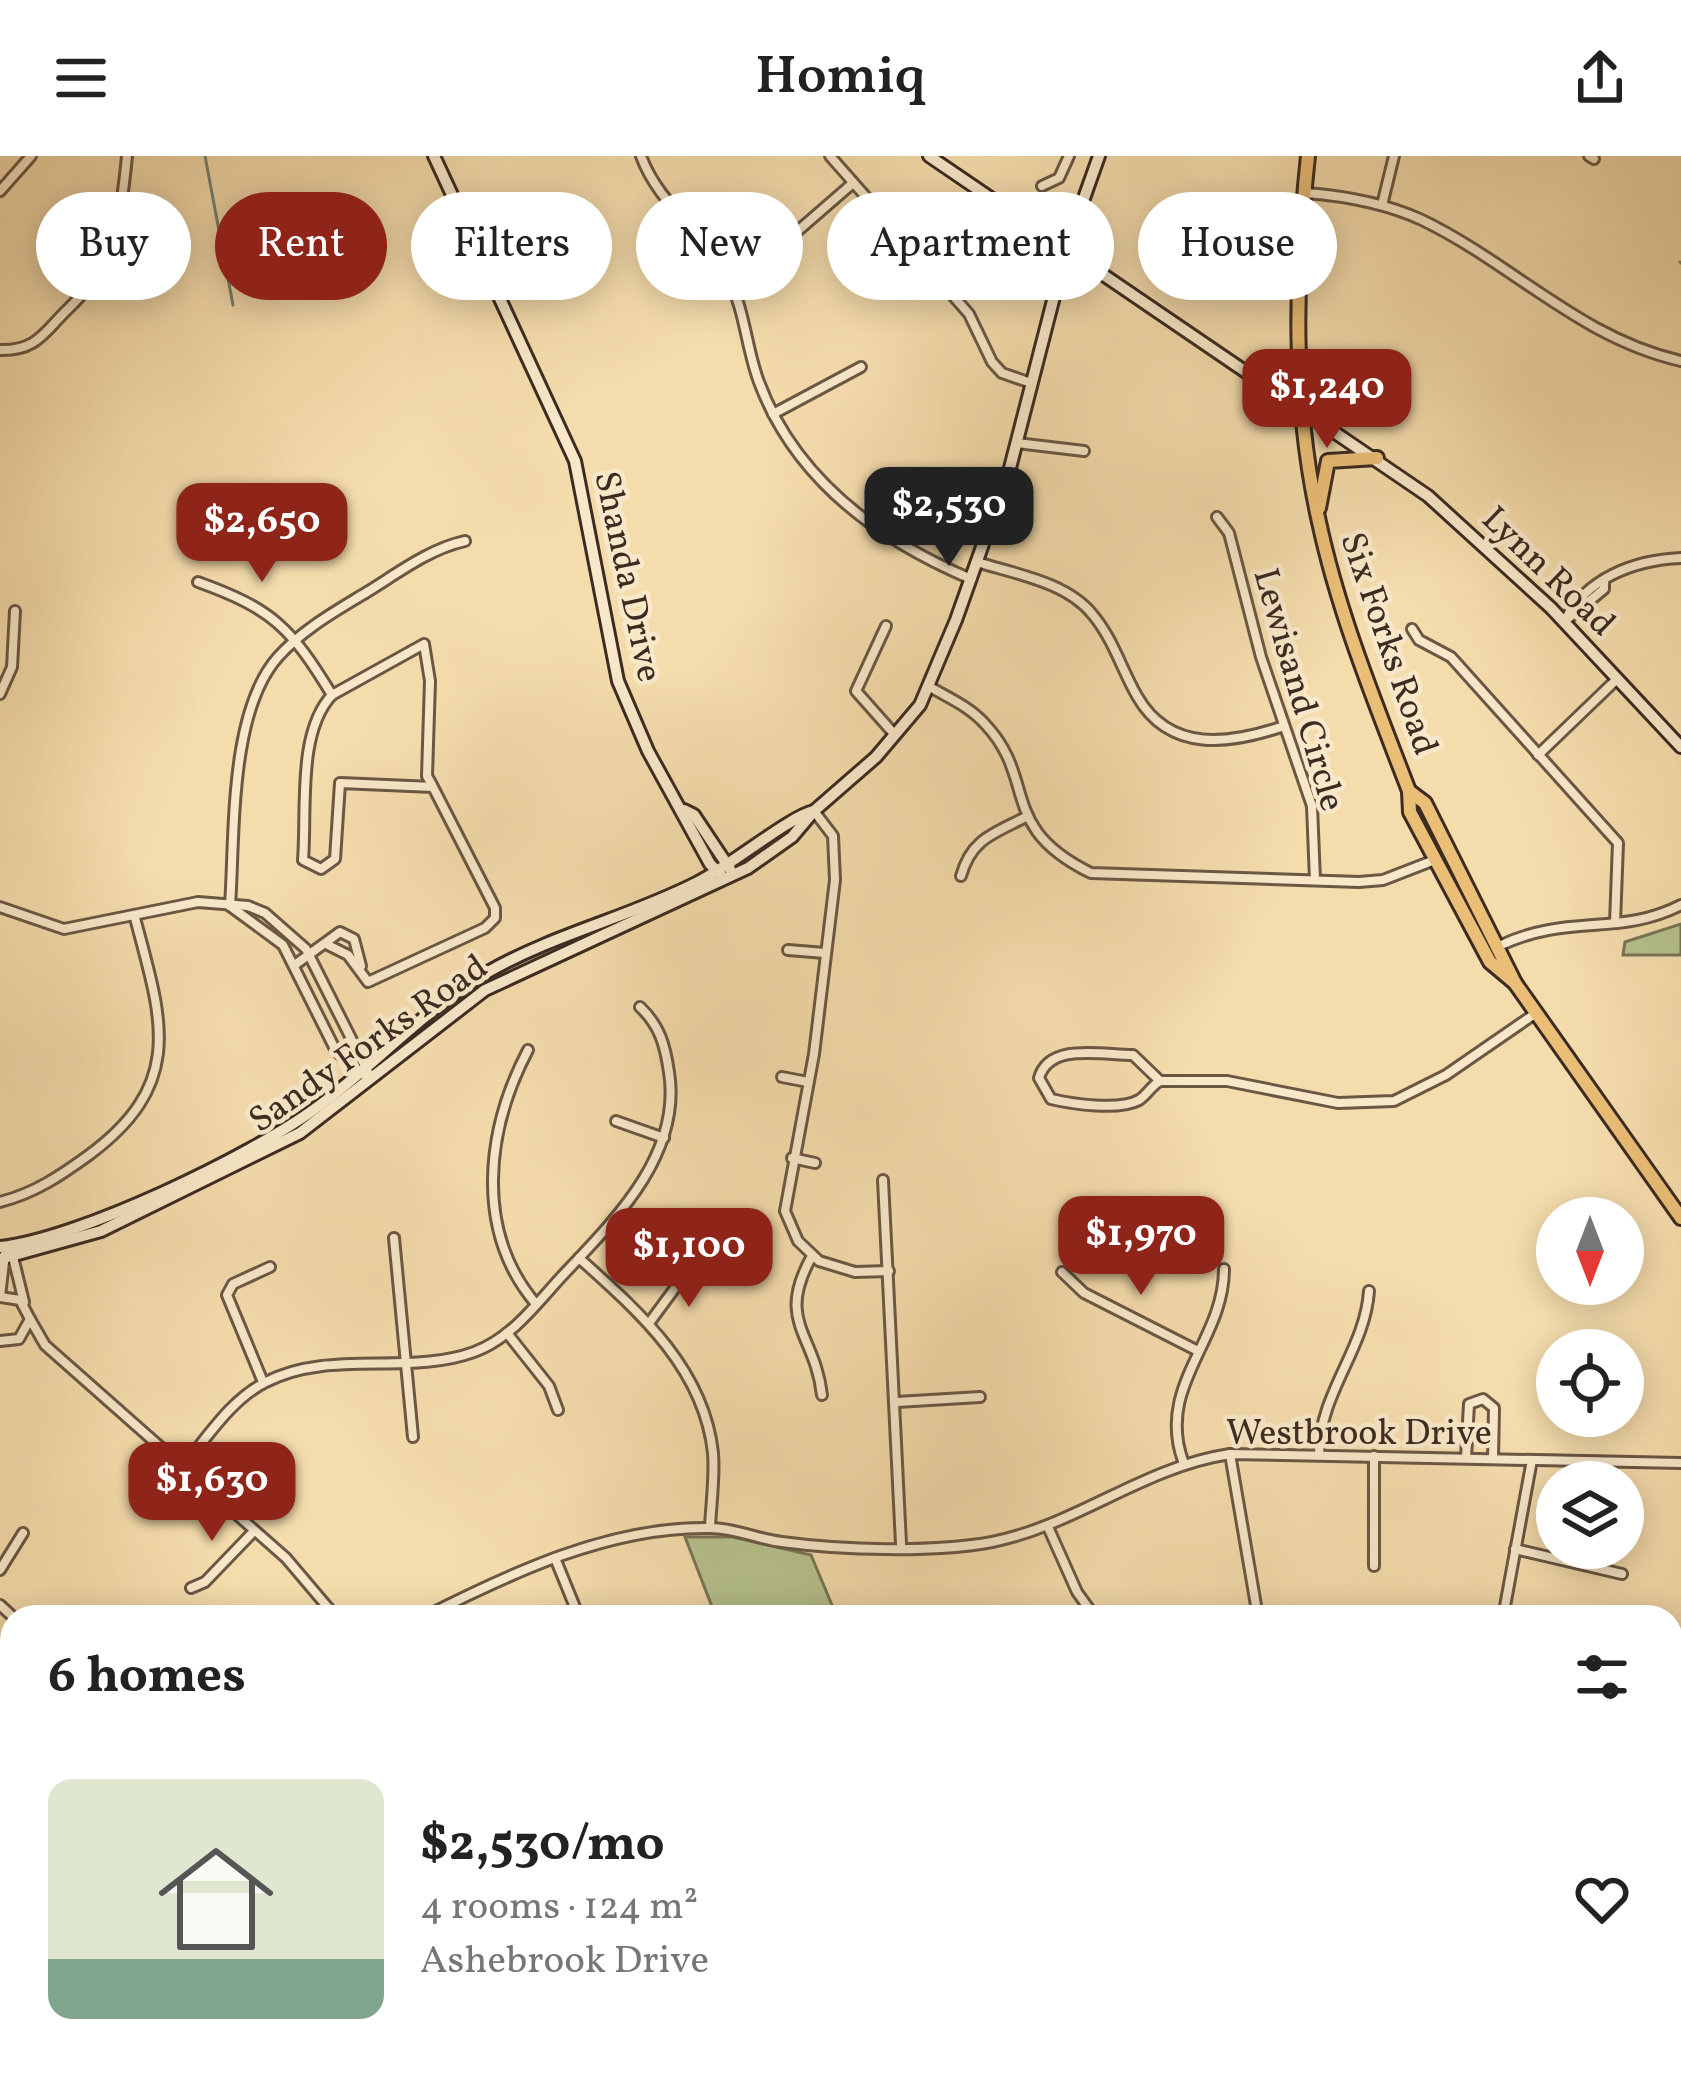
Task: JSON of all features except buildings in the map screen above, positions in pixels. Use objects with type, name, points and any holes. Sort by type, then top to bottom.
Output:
[{"type":"main road","name":"Six Forks Road","points":[[1304,192],[1308,156]]},
{"type":"main road","name":"Six Forks Road","points":[[1299,300],[1302,406],[1317,515],[1349,631],[1409,791],[1408,808],[1432,861],[1490,962],[1515,983]]},
{"type":"main road","points":[[1317,515],[1328,461],[1348,456],[1377,458]]},
{"type":"main road","name":"Six Forks Road","points":[[1409,791],[1425,803],[1515,983],[1681,1218]]},
{"type":"street","points":[[0,191],[31,156]]},
{"type":"street","points":[[0,350],[21,350],[43,340],[97,277],[121,223],[127,156]]},
{"type":"street","name":"Shanda Drive","points":[[434,156],[575,461],[618,681],[648,751],[716,873]]},
{"type":"street","points":[[641,156],[660,192]]},
{"type":"street","points":[[830,156],[861,192]]},
{"type":"street","name":"Lynn Road","points":[[929,156],[984,192]]},
{"type":"street","points":[[1042,186],[1059,178],[1070,156]]},
{"type":"street","name":"Sandy Forks Road","points":[[1086,192],[1099,156]]},
{"type":"street","points":[[1382,205],[1394,156]]},
{"type":"street","points":[[803,226],[853,183]]},
{"type":"street","points":[[1337,198],[1382,205],[1484,256],[1565,314],[1622,343],[1681,361]]},
{"type":"street","name":"Lynn Road","points":[[1114,278],[1377,458],[1487,546],[1681,747]]},
{"type":"street","points":[[735,300],[773,414],[802,458],[843,504],[889,536],[970,579]]},
{"type":"street","points":[[957,300],[970,314],[992,362],[1002,373],[1031,383]]},
{"type":"street","name":"Sandy Forks Road","points":[[5,1253],[71,1232],[237,1154],[298,1121],[501,981],[793,837],[814,811],[896,736],[929,687],[1017,443],[1053,300]]},
{"type":"street","points":[[773,414],[861,367]]},
{"type":"street","points":[[1017,443],[1084,452]]},
{"type":"street","name":"Lewisand Circle","points":[[1217,518],[1229,533],[1284,727],[1312,806],[1315,880]]},
{"type":"street","points":[[230,906],[244,728],[253,698],[274,661],[297,638],[445,545],[465,541]]},
{"type":"street","points":[[1564,622],[1590,586],[1620,570],[1681,559]]},
{"type":"street","points":[[976,561],[1060,590],[1092,613],[1139,701],[1182,736],[1238,742],[1284,727]]},
{"type":"street","points":[[198,582],[266,612],[297,638],[332,695]]},
{"type":"street","points":[[0,694],[11,667],[15,611]]},
{"type":"street","points":[[886,626],[856,691],[896,736]]},
{"type":"street","points":[[1412,629],[1419,640],[1451,657],[1618,843],[1615,923]]},
{"type":"street","points":[[296,964],[328,945],[332,934],[350,934],[353,953],[368,982],[495,918],[495,908],[433,787],[427,776],[430,681],[424,644],[332,695],[316,712],[303,860],[321,869],[335,859],[340,784],[433,787]]},
{"type":"street","points":[[1538,755],[1617,679]]},
{"type":"street","points":[[929,687],[964,705],[993,734],[1011,770],[1024,818],[1066,861],[1112,878],[1382,880],[1432,861]]},
{"type":"street","name":"Shanda Drive","points":[[682,809],[694,815],[730,872]]},
{"type":"street","points":[[814,811],[833,836],[837,854],[808,1082],[785,1211],[812,1256],[835,1268],[889,1271]]},
{"type":"street","points":[[961,876],[968,851],[978,841],[1024,818]]},
{"type":"street","points":[[716,873],[730,872]]},
{"type":"street","name":"Sandy Forks Road","points":[[365,1072],[489,972],[716,873]]},
{"type":"street","points":[[0,907],[64,928],[198,902],[265,913],[310,957],[365,1072]]},
{"type":"street","points":[[1498,946],[1533,929],[1640,922],[1681,905]]},
{"type":"street","points":[[230,906],[283,945],[336,1051],[365,1072]]},
{"type":"street","points":[[0,1202],[30,1194],[116,1136],[153,1087],[162,1034],[134,918]]},
{"type":"street","points":[[328,945],[353,953]]},
{"type":"street","points":[[788,950],[825,953]]},
{"type":"street","points":[[182,1466],[225,1416],[263,1382],[302,1371],[471,1353],[507,1333],[536,1304],[644,1180],[664,1138],[672,1091],[665,1048],[656,1022],[640,1007]]},
{"type":"street","points":[[1160,1081],[1145,1060],[1133,1055],[1055,1055],[1043,1064],[1039,1078],[1051,1099],[1126,1104],[1142,1099],[1160,1081],[1227,1081],[1338,1103],[1394,1101],[1445,1075],[1536,1013]]},
{"type":"street","points":[[528,1051],[504,1106],[493,1178],[502,1249],[536,1304]]},
{"type":"street","points":[[782,1077],[808,1082]]},
{"type":"street","points":[[616,1121],[664,1138]]},
{"type":"street","points":[[792,1158],[814,1163]]},
{"type":"street","points":[[883,1180],[901,1545]]},
{"type":"street","points":[[394,1238],[413,1437]]},
{"type":"street","points":[[5,1253],[0,1296],[22,1301]]},
{"type":"street","points":[[5,1253],[45,1345],[309,1581],[327,1605]]},
{"type":"street","points":[[812,1256],[797,1283],[794,1305],[822,1394]]},
{"type":"street","points":[[579,1258],[650,1322],[699,1401],[713,1453],[710,1528]]},
{"type":"street","points":[[263,1382],[227,1295],[233,1284],[270,1267]]},
{"type":"street","points":[[650,1322],[689,1269]]},
{"type":"street","points":[[1184,1461],[1177,1443],[1176,1398],[1224,1297],[1224,1269]]},
{"type":"street","points":[[1062,1271],[1084,1293],[1198,1351]]},
{"type":"street","points":[[1319,1455],[1321,1415],[1366,1316],[1369,1291]]},
{"type":"street","points":[[19,1339],[30,1319]]},
{"type":"street","points":[[507,1333],[549,1386],[558,1410]]},
{"type":"street","points":[[1,1342],[19,1339],[45,1345]]},
{"type":"street","points":[[897,1402],[980,1397]]},
{"type":"street","points":[[1466,1458],[1469,1404],[1483,1399],[1494,1408],[1493,1459]]},
{"type":"street","points":[[1230,1454],[1256,1605]]},
{"type":"street","name":"Westbrook Drive","points":[[451,1605],[555,1558],[632,1538],[710,1528],[804,1545],[981,1543],[1048,1527],[1184,1461],[1230,1454],[1681,1463]]},
{"type":"street","points":[[1373,1566],[1374,1456]]},
{"type":"street","points":[[1505,1605],[1532,1460]]},
{"type":"street","points":[[1048,1527],[1086,1605]]},
{"type":"street","points":[[191,1588],[205,1582],[254,1531]]},
{"type":"street","points":[[0,1570],[23,1533]]},
{"type":"street","points":[[1515,1549],[1622,1574]]},
{"type":"street","points":[[555,1558],[574,1605]]},
{"type":"green space","points":[[1681,924],[1681,955],[1623,955],[1625,942]]},
{"type":"green space","points":[[685,1537],[733,1537],[811,1555],[832,1605],[711,1605]]},
{"type":"waterway","points":[[205,156],[233,305]]}]
